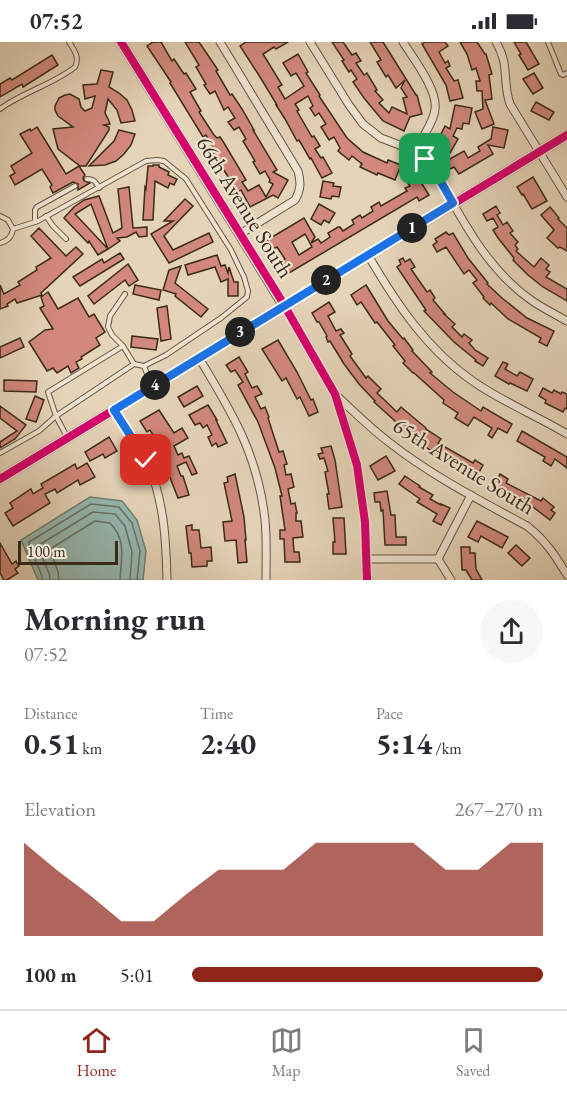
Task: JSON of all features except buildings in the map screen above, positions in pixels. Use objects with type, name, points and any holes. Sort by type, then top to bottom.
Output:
[{"type":"street","name":"66th Avenue South","points":[[121,42],[284,306],[335,394]]},
{"type":"street","points":[[220,42],[298,171],[301,180],[300,191],[295,200],[240,234]]},
{"type":"street","points":[[310,42],[363,124],[381,138],[415,151],[425,159],[433,168],[493,265],[531,301],[567,321]]},
{"type":"street","points":[[403,42],[435,98],[435,110],[415,151]]},
{"type":"street","points":[[496,42],[503,53],[506,93],[510,104],[567,197]]},
{"type":"street","points":[[0,479],[567,135]]},
{"type":"street","points":[[368,255],[391,294],[410,320],[451,364],[474,382],[567,434]]},
{"type":"street","points":[[199,358],[239,425],[250,453],[265,520],[267,580]]},
{"type":"street","points":[[335,394],[357,465],[365,522],[367,580]]},
{"type":"street","name":"65th Avenue South","points":[[335,394],[390,443],[427,469],[527,526],[540,536],[567,575]]},
{"type":"street","points":[[114,410],[146,460],[156,485],[166,537],[167,580]]},
{"type":"street","points":[[438,559],[471,495]]},
{"type":"street","points":[[366,559],[438,559]]},
{"type":"street","points":[[438,559],[451,580]]},
{"type":"lane","points":[[0,109],[75,67],[76,55],[69,42]]},
{"type":"lane","points":[[548,42],[561,74],[567,73]]},
{"type":"lane","points":[[0,453],[39,431],[56,416],[134,364],[144,366],[222,318],[247,297],[248,291],[231,250],[197,195],[186,179],[164,161],[146,161],[35,222],[13,229]]},
{"type":"lane","points":[[87,179],[96,181],[99,188]]},
{"type":"lane","points":[[35,222],[34,210],[37,207],[75,186]]},
{"type":"lane","points":[[0,216],[8,219],[13,229],[9,238],[0,243]]},
{"type":"lane","points":[[46,216],[66,239]]},
{"type":"lane","points":[[124,294],[110,316],[108,327],[134,364]]},
{"type":"lane","points":[[68,438],[56,416],[48,392],[123,346]]},
{"type":"lane","points":[[144,366],[152,387]]},
{"type":"water","points":[[90,497],[122,501],[137,520],[146,551],[143,580],[38,580],[21,540]]},
{"type":"cycle path","points":[[121,42],[280,298],[335,394],[357,465],[365,522],[367,580]]},
{"type":"cycle path","points":[[0,479],[567,135]]},
{"type":"route","points":[[146,460],[114,410],[453,203],[433,168],[425,159]]}]
